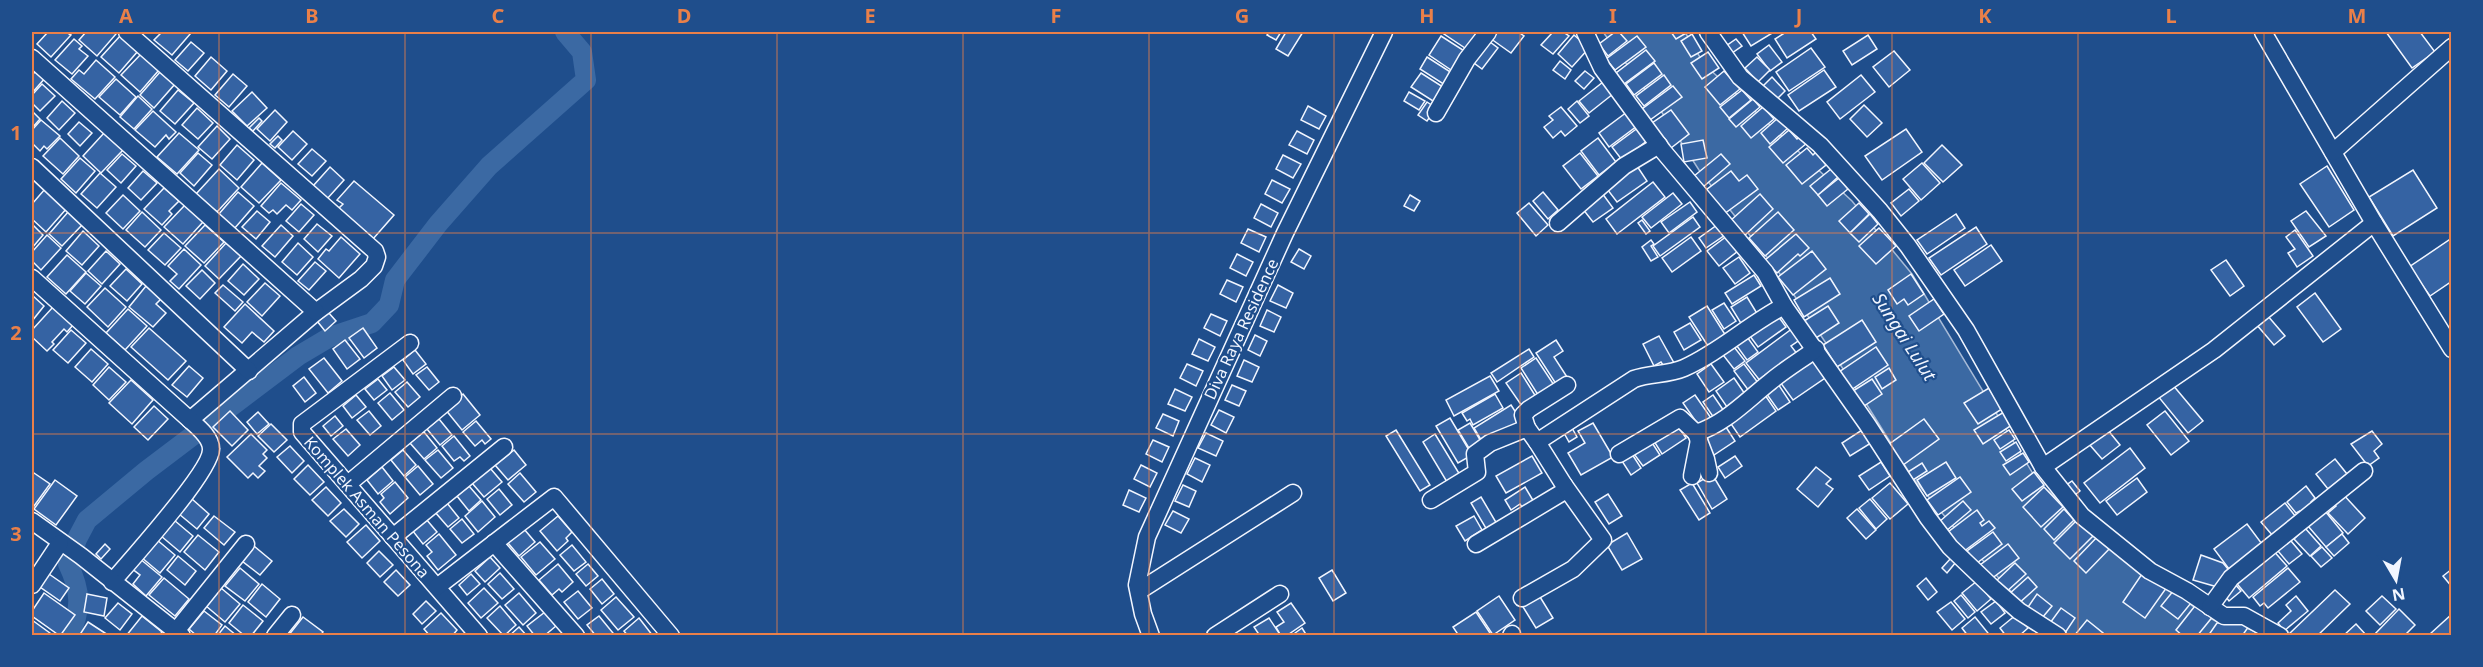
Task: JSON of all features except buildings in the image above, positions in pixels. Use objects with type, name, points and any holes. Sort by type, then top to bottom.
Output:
[{"type":"street","points":[[127,32],[375,251],[376,262],[370,271],[316,312],[249,371],[198,427]]},
{"type":"street","name":"Diva Raya Residence","points":[[1151,636],[1143,614],[1137,585],[1147,537],[1285,233],[1384,32]]},
{"type":"street","points":[[1436,113],[1467,59],[1488,32]]},
{"type":"street","points":[[1585,32],[1602,68],[1659,145],[1765,272],[1784,306],[1850,398],[1906,487],[1950,547],[2019,611],[2058,636]]},
{"type":"street","points":[[1708,32],[1740,77],[1820,146],[1880,211],[1908,246],[1966,330],[2043,467],[2082,516],[2150,571],[2187,591],[2224,616],[2244,616],[2280,636]]},
{"type":"street","points":[[2262,32],[2451,349]]},
{"type":"street","points":[[2333,152],[2451,47]]},
{"type":"street","points":[[32,58],[316,312]]},
{"type":"street","points":[[1558,223],[1623,166],[1659,145]]},
{"type":"street","points":[[32,167],[249,371]]},
{"type":"street","points":[[2043,467],[2214,350],[2374,223]]},
{"type":"street","points":[[32,278],[198,427],[211,449],[207,464],[112,582]]},
{"type":"street","points":[[1537,442],[1634,379],[1683,369],[1708,356],[1784,306]]},
{"type":"street","name":"Komplek Asman Pesona","points":[[410,343],[302,424],[302,432],[479,636]]},
{"type":"street","points":[[1697,437],[1816,349]]},
{"type":"street","points":[[1522,598],[1573,569],[1603,540],[1527,428],[1523,415],[1529,408],[1567,385]]},
{"type":"street","points":[[348,484],[453,396]]},
{"type":"street","points":[[1619,454],[1680,418],[1697,437],[1700,475]]},
{"type":"street","points":[[1431,500],[1477,472],[1475,454],[1490,443],[1527,428]]},
{"type":"street","points":[[393,537],[504,447]]},
{"type":"street","points":[[2210,607],[2231,578],[2364,471]]},
{"type":"street","points":[[1476,544],[1563,492],[1564,485]]},
{"type":"street","points":[[1138,591],[1293,493]]},
{"type":"street","points":[[437,587],[554,497],[671,636]]},
{"type":"street","points":[[32,521],[81,556],[179,633],[246,544]]},
{"type":"street","points":[[494,543],[576,636]]},
{"type":"street","points":[[32,585],[62,544]]},
{"type":"street","points":[[1215,636],[1280,594]]},
{"type":"street","points":[[275,636],[292,615]]},
{"type":"water","name":"Sungai Lulut","points":[[1603,32],[1685,32],[1704,64],[1852,201],[1912,274],[2038,482],[2122,554],[2189,604],[2218,622],[2247,628],[2259,635],[2068,635],[2026,608],[1967,543],[1912,477],[1780,274],[1699,170],[1661,111]]},
{"type":"waterway","points":[[69,636],[76,617],[78,600],[68,564],[87,520],[146,471],[298,356],[330,337],[372,323],[389,305],[395,280],[438,224],[489,166],[586,80],[582,52],[565,32]]}]
